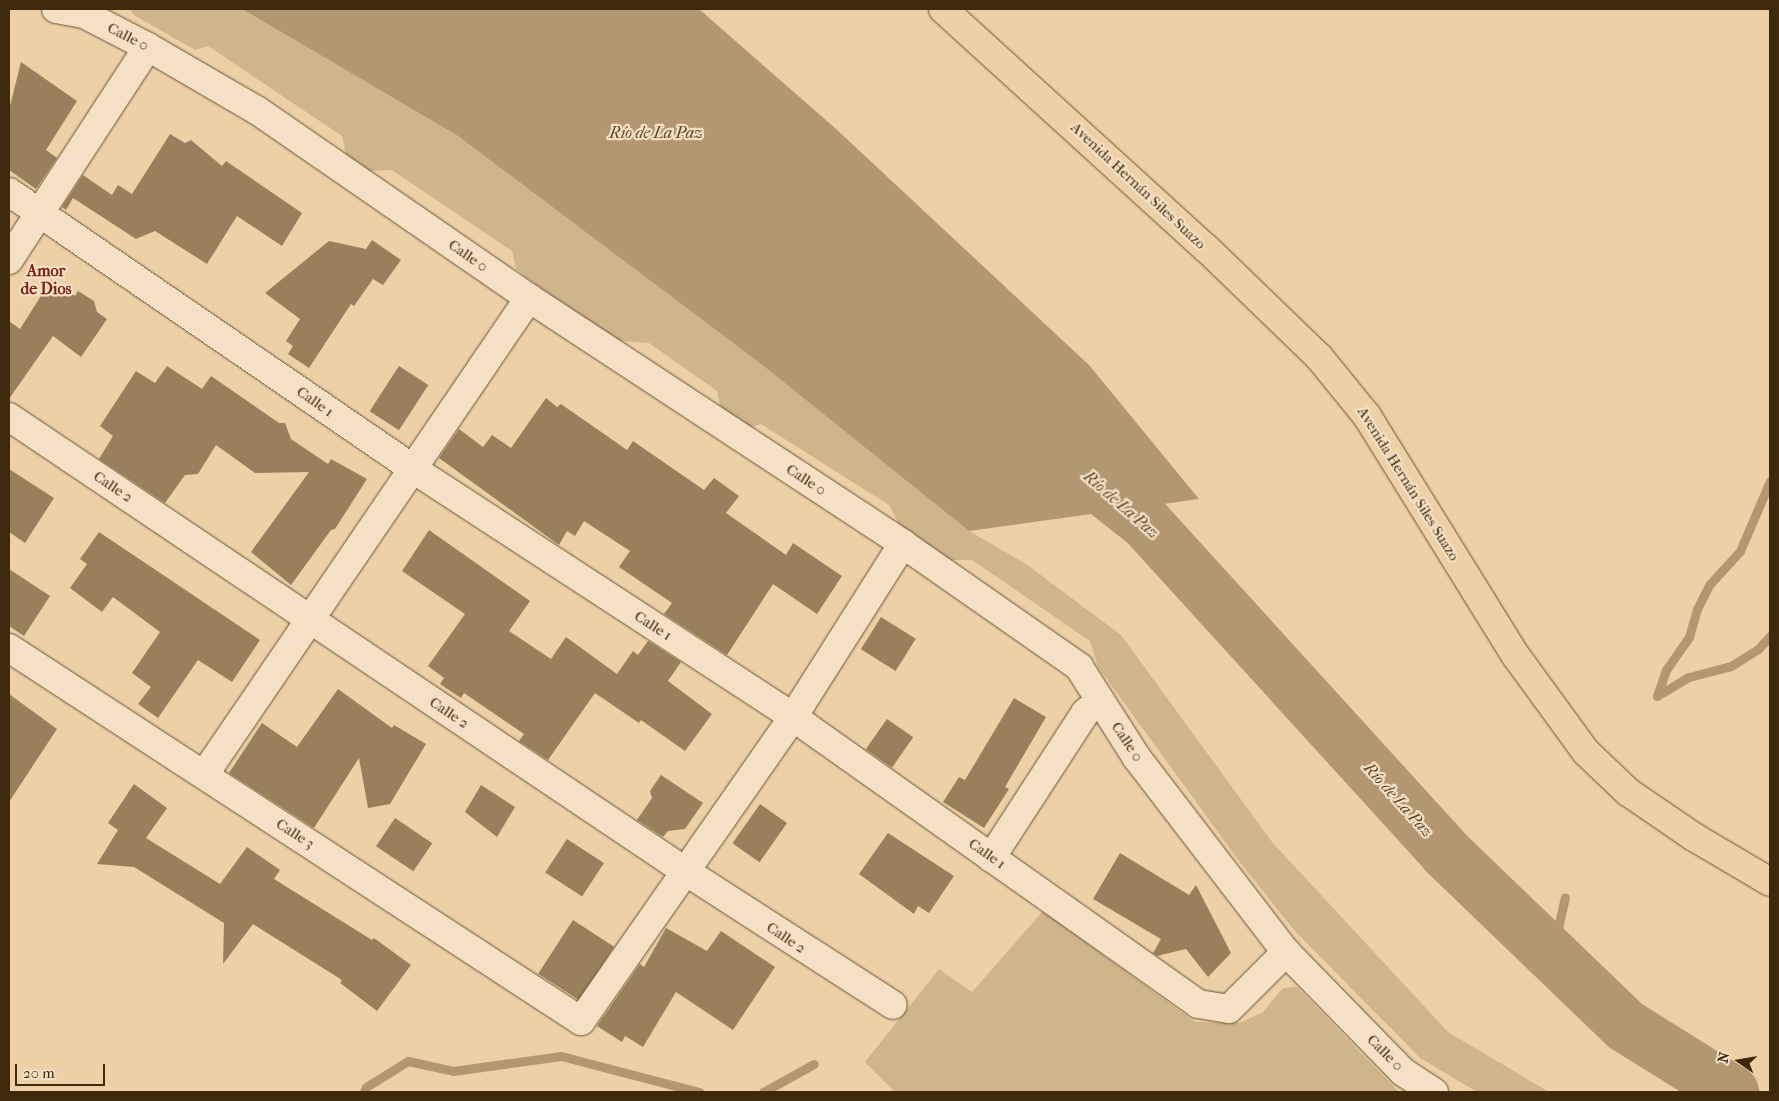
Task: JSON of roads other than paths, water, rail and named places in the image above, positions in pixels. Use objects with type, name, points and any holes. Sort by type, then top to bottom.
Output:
[{"type":"main road","name":"Avenida Hernán Siles Suazo","points":[[944,9],[1199,241],[1319,357],[1367,416],[1516,656],[1586,752],[1628,792],[1694,837],[1770,882]]},
{"type":"street","name":"Calle 0","points":[[56,9],[84,14],[148,47],[258,111],[529,298],[903,544],[1079,667],[1137,758],[1286,952],[1403,1072],[1434,1092]]},
{"type":"street","points":[[9,260],[148,47]]},
{"type":"street","name":"Calle 1","points":[[9,192],[41,212],[413,469],[793,718],[1198,1004],[1229,1009],[1286,952]]},
{"type":"street","points":[[204,775],[529,298]]},
{"type":"street","name":"Calle 2","points":[[9,417],[685,871],[893,1005]]},
{"type":"street","points":[[685,871],[793,718],[903,544]]},
{"type":"street","name":"Calle 3","points":[[9,648],[581,1021],[685,871]]},
{"type":"street","points":[[991,858],[1085,714],[1099,701]]},
{"type":"water","name":"Río de La Paz","points":[[242,9],[699,9],[835,128],[1089,365],[1199,499],[969,531],[761,364],[458,136]]},
{"type":"waterway","name":"Río de La Paz","points":[[1070,463],[1146,523],[1445,852],[1626,1026],[1732,1092]]},
{"type":"waterway","points":[[1657,696],[1666,670],[1689,637],[1697,609],[1710,584],[1740,551],[1770,481]]},
{"type":"waterway","points":[[1657,696],[1689,677],[1731,666],[1758,649],[1770,636]]},
{"type":"waterway","points":[[1552,955],[1565,897]]},
{"type":"waterway","points":[[364,1092],[366,1087],[408,1061],[453,1071],[561,1056],[699,1092]]},
{"type":"waterway","points":[[763,1092],[814,1064]]},
{"type":"district","name":"Amor de Dios","points":[[46,280]]}]
